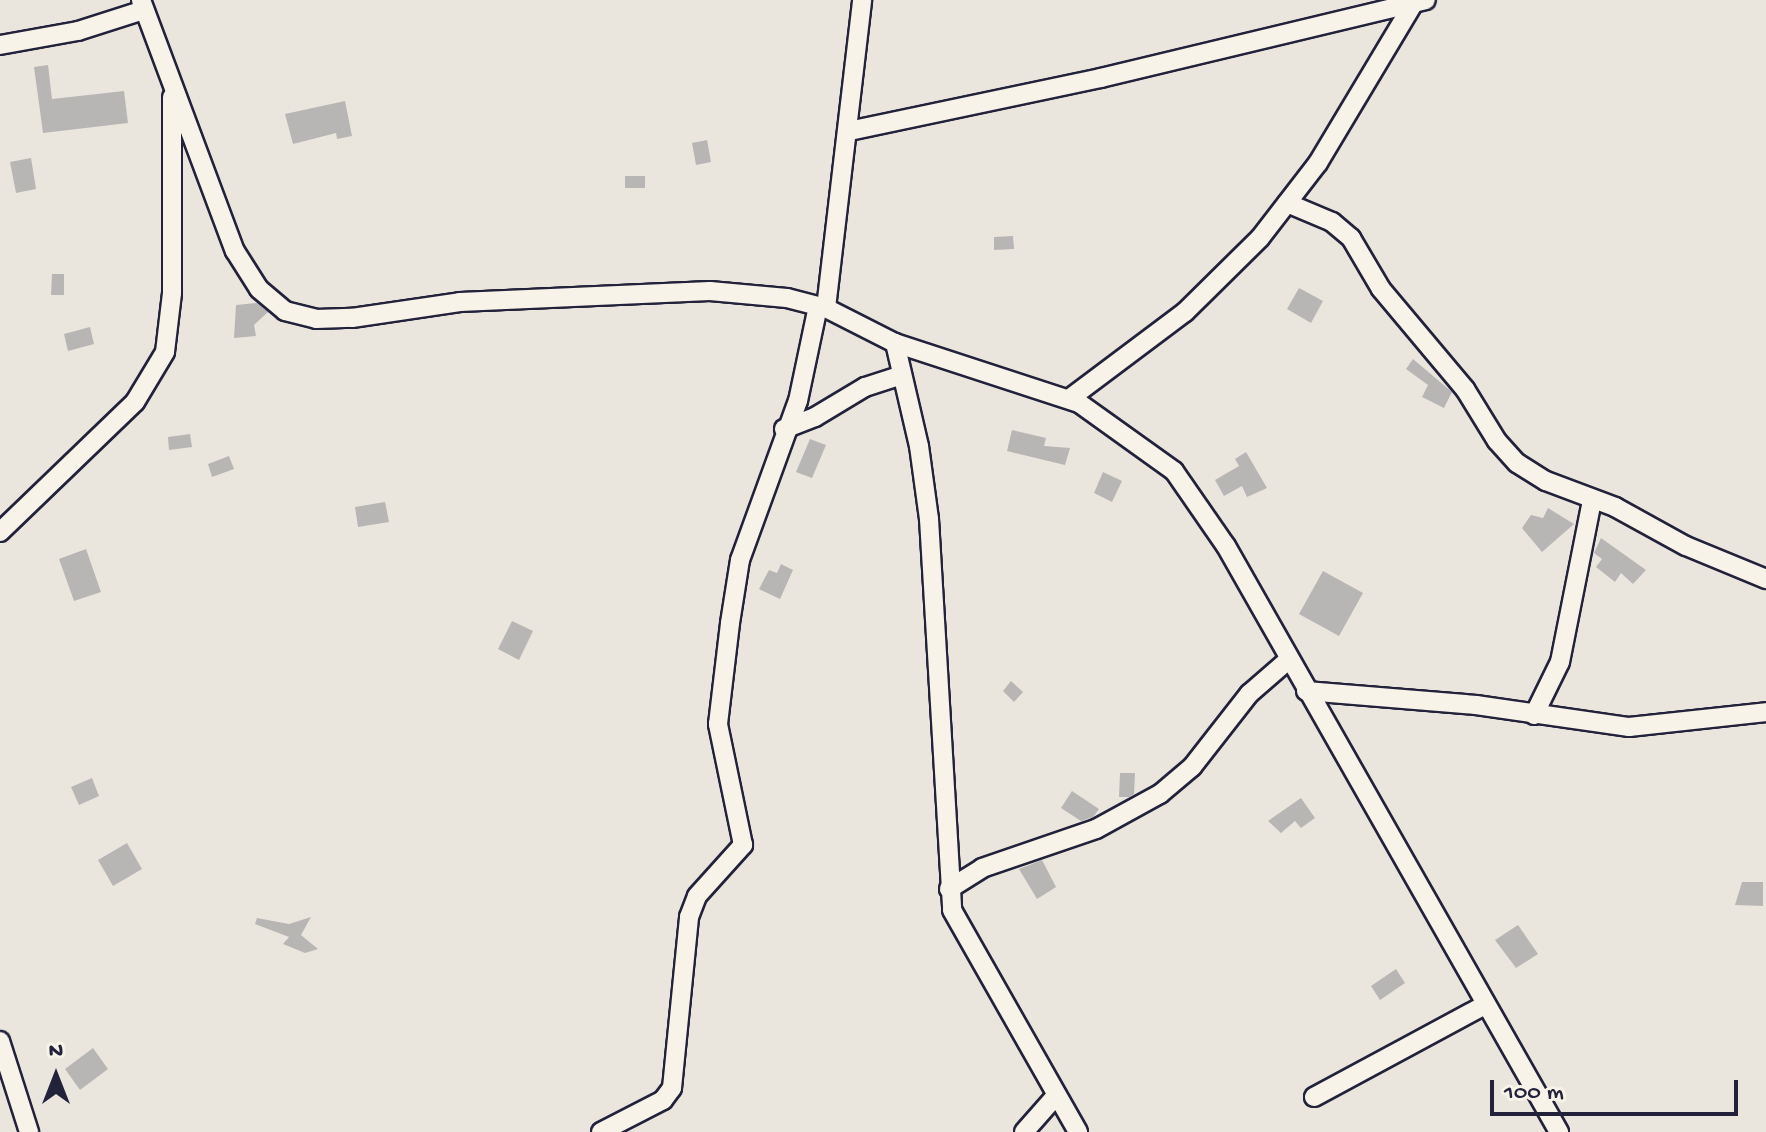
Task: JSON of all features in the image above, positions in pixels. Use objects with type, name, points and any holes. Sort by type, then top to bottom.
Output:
[{"type":"street","points":[[601,1132],[663,1100],[672,1088],[689,917],[697,896],[743,845],[721,744],[721,697],[740,560],[784,429],[798,401],[822,307],[849,131],[862,0]]},
{"type":"street","points":[[849,131],[1419,3]]},
{"type":"street","points":[[1069,399],[1206,293],[1287,203],[1346,119],[1419,3]]},
{"type":"street","points":[[0,45],[78,31],[143,5],[235,251],[259,289],[285,311],[316,319],[352,318],[460,302],[748,291],[822,307],[895,343],[1069,399],[1174,471],[1226,546],[1287,661],[1559,1132]]},
{"type":"street","points":[[0,532],[135,402],[165,352],[172,293],[172,85]]},
{"type":"street","points":[[1287,203],[1332,222],[1351,238],[1388,300],[1443,361],[1497,441],[1517,463],[1766,579]]},
{"type":"street","points":[[895,343],[929,519],[943,697],[952,910],[1054,1098],[1078,1132]]},
{"type":"street","points":[[784,429],[815,417],[865,387],[902,375]]},
{"type":"street","points":[[1534,715],[1560,662],[1592,500]]},
{"type":"street","points":[[949,889],[982,868],[1096,829],[1160,794],[1192,767],[1249,694],[1287,661]]},
{"type":"street","points":[[1306,691],[1476,705],[1629,727],[1766,712]]},
{"type":"street","points":[[1314,1097],[1485,1005]]},
{"type":"street","points":[[0,1041],[24,1130]]},
{"type":"street","points":[[1024,1132],[1054,1098]]},
{"type":"building","points":[[48,65],[52,99],[124,91],[128,123],[43,133],[34,67]]},
{"type":"building","points":[[345,101],[352,136],[337,139],[336,133],[293,144],[285,114]]},
{"type":"building","points":[[707,140],[711,162],[696,165],[692,143]]},
{"type":"building","points":[[31,158],[36,189],[16,193],[10,162]]},
{"type":"building","points":[[625,176],[645,176],[645,188],[625,188]]},
{"type":"building","points":[[1013,236],[1014,249],[994,250],[994,237]]},
{"type":"building","points":[[52,274],[64,274],[64,295],[51,295]]},
{"type":"building","points":[[1299,288],[1323,301],[1311,323],[1287,309]]},
{"type":"building","points":[[257,303],[268,312],[254,325],[256,336],[234,338],[236,305]]},
{"type":"building","points":[[90,327],[94,344],[68,351],[64,334]]},
{"type":"building","points":[[1413,359],[1452,392],[1444,408],[1422,397],[1428,385],[1406,369]]},
{"type":"building","points":[[1012,430],[1046,438],[1044,446],[1070,448],[1065,465],[1007,451]]},
{"type":"building","points":[[190,434],[192,447],[169,450],[168,437]]},
{"type":"building","points":[[810,439],[826,445],[812,478],[796,472]]},
{"type":"building","points":[[1246,452],[1267,488],[1247,497],[1242,486],[1224,496],[1215,480],[1239,466],[1235,459]]},
{"type":"building","points":[[229,456],[234,469],[212,477],[208,464]]},
{"type":"building","points":[[1103,472],[1122,481],[1112,502],[1094,493]]},
{"type":"building","points":[[385,502],[389,522],[358,527],[355,507]]},
{"type":"building","points":[[1548,508],[1574,524],[1542,552],[1522,528],[1531,515],[1543,518]]},
{"type":"building","points":[[1601,538],[1646,570],[1633,584],[1621,573],[1615,582],[1596,567],[1602,559],[1594,553]]},
{"type":"building","points":[[86,549],[101,592],[74,601],[59,559]]},
{"type":"building","points":[[781,564],[793,570],[780,599],[759,589],[769,570],[777,573]]},
{"type":"building","points":[[1323,571],[1363,593],[1339,636],[1299,614]]},
{"type":"building","points":[[512,621],[533,631],[519,660],[498,649]]},
{"type":"building","points":[[1011,681],[1023,692],[1014,702],[1003,691]]},
{"type":"building","points":[[1120,773],[1135,773],[1134,794],[1129,797],[1119,797]]},
{"type":"building","points":[[92,778],[99,796],[79,805],[71,787]]},
{"type":"building","points":[[1072,791],[1099,809],[1093,817],[1081,821],[1061,808]]},
{"type":"building","points":[[1301,798],[1315,818],[1301,828],[1295,821],[1281,833],[1268,821]]},
{"type":"building","points":[[127,843],[142,869],[113,886],[98,860]]},
{"type":"building","points":[[1042,860],[1056,887],[1037,899],[1019,869]]},
{"type":"building","points":[[1742,882],[1763,882],[1763,906],[1735,905]]},
{"type":"building","points":[[311,917],[301,935],[318,949],[305,953],[283,944],[289,937],[255,924],[257,918],[289,924]]},
{"type":"building","points":[[1518,925],[1538,954],[1516,968],[1495,940]]},
{"type":"building","points":[[1396,969],[1405,983],[1380,1000],[1371,986]]},
{"type":"building","points":[[93,1048],[108,1069],[80,1090],[65,1069]]}]
